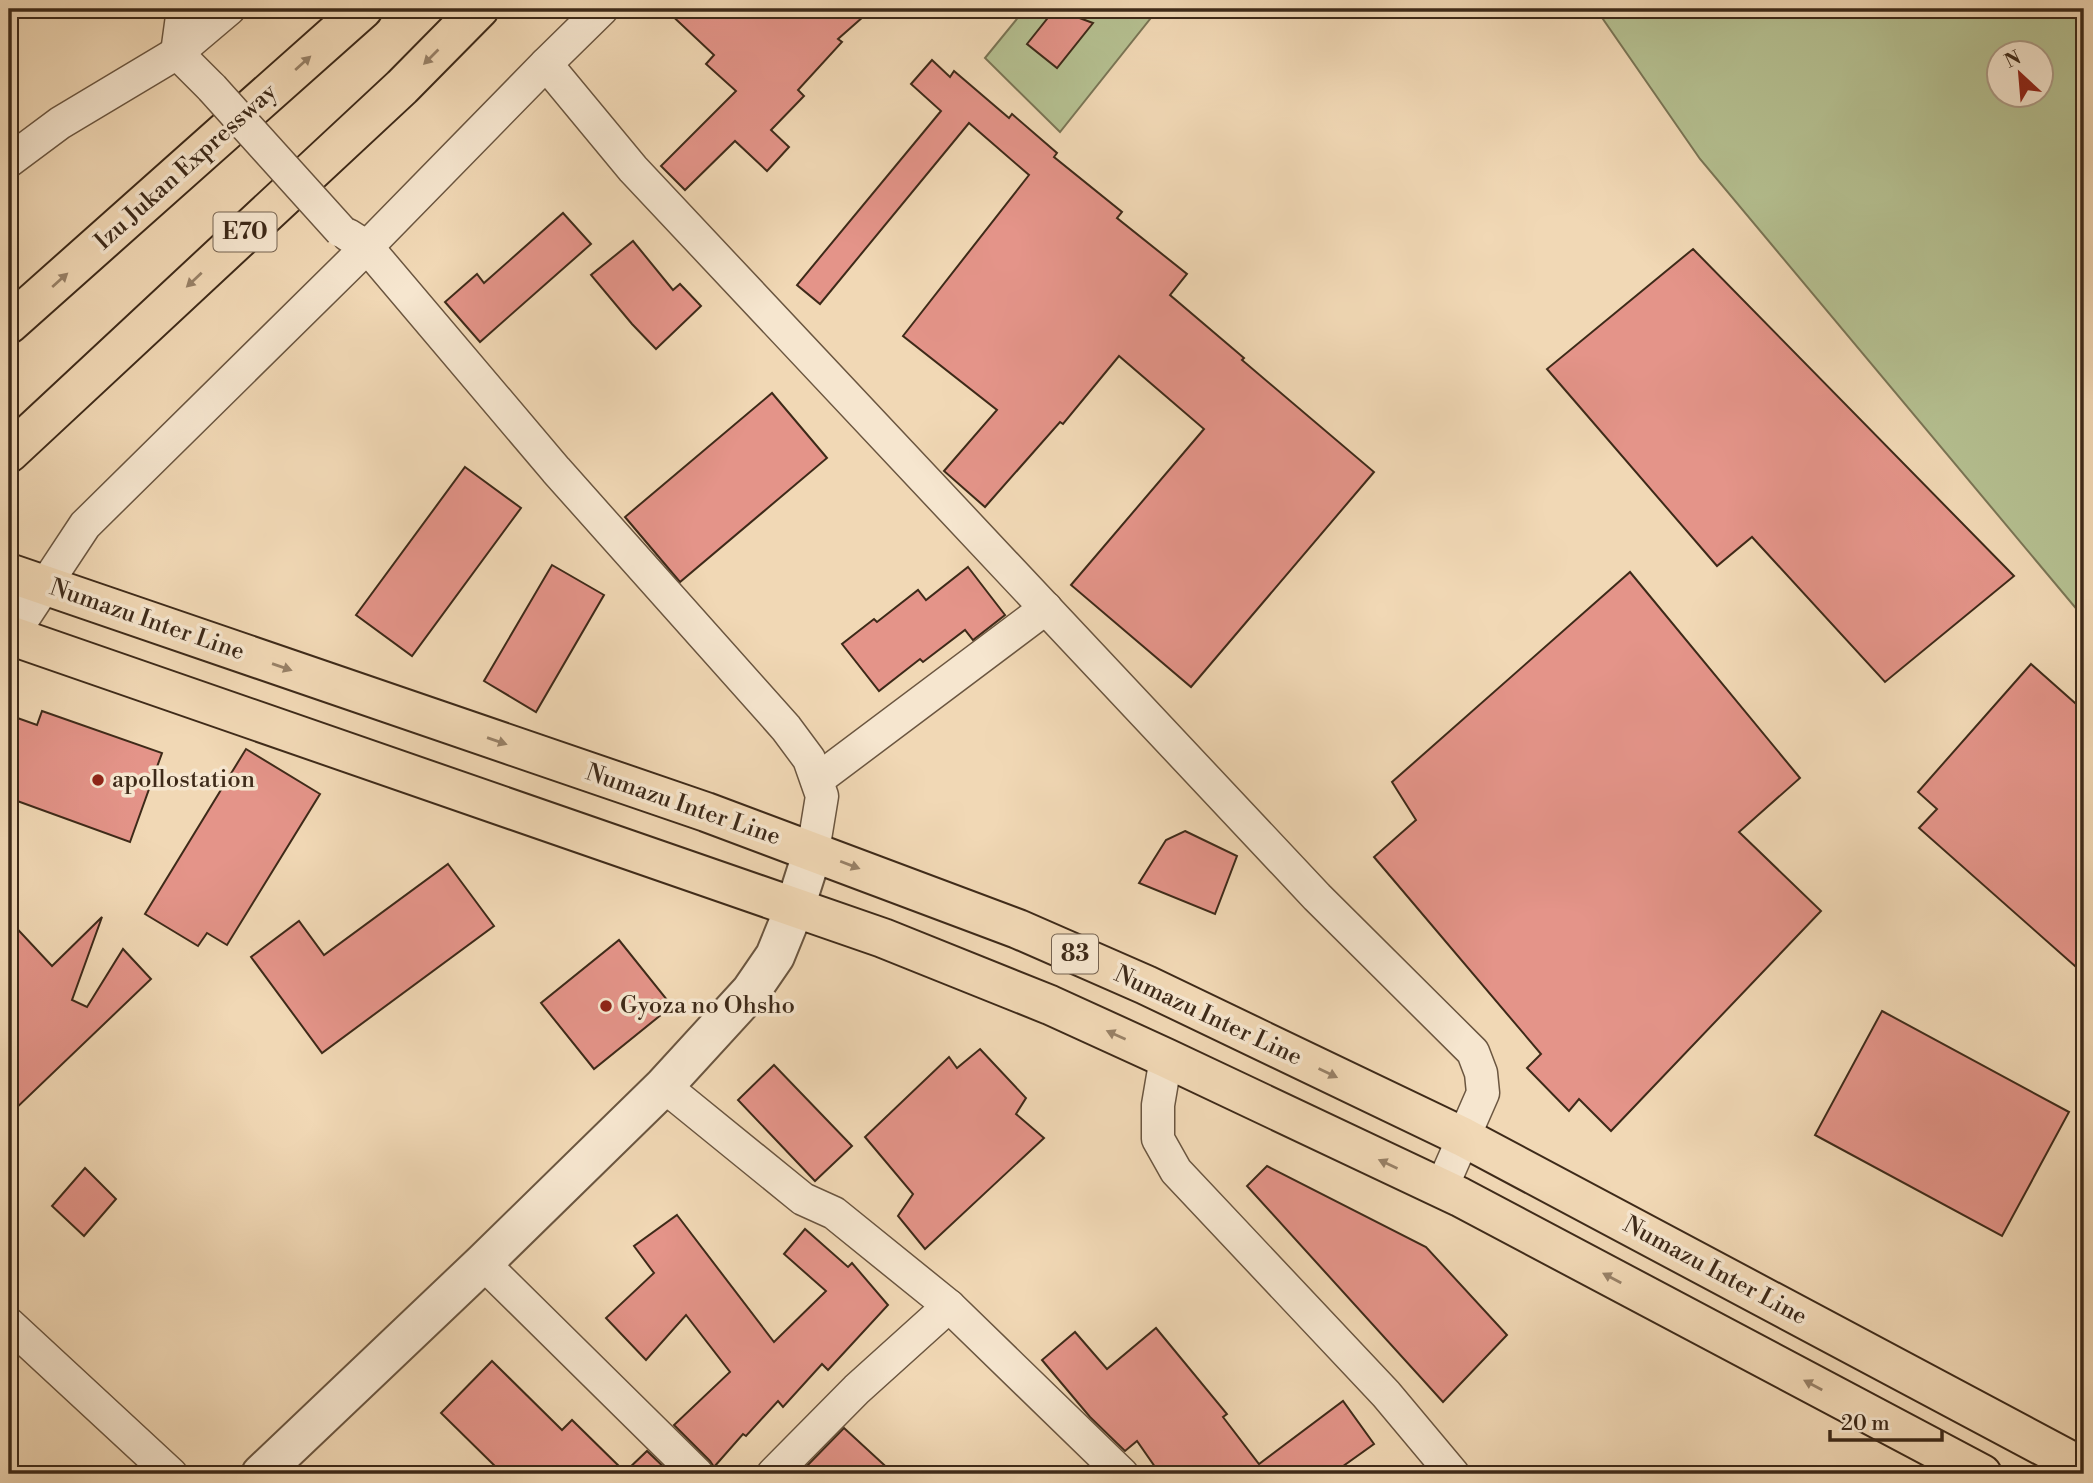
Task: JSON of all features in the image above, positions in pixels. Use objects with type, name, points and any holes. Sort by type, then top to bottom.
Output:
[{"type":"main road","name":"Izu Jukan Expressway","points":[[9,324],[363,9]]},
{"type":"main road","name":"E70","points":[[9,453],[392,96],[479,9]]},
{"type":"main road","name":"Numazu Inter Line","points":[[9,573],[680,803],[813,850],[1031,934],[1146,985],[1463,1137],[2084,1468]]},
{"type":"main road","name":"83","points":[[10,637],[883,938],[1050,1005],[1441,1189],[1982,1474]]},
{"type":"street","points":[[177,53],[183,9]]},
{"type":"street","points":[[9,161],[60,123],[177,53],[229,9]]},
{"type":"street","points":[[10,637],[85,525],[354,239],[546,64],[602,9]]},
{"type":"street","points":[[177,53],[354,239],[786,728],[809,760],[822,796],[813,850],[794,907],[775,956],[751,991],[664,1086],[261,1474]]},
{"type":"street","points":[[546,64],[633,169],[1317,897],[1473,1052],[1481,1073],[1483,1093],[1441,1189]]},
{"type":"street","points":[[817,780],[1046,608]]},
{"type":"street","points":[[1166,1058],[1158,1105],[1158,1139],[1176,1171],[1386,1394],[1453,1474]]},
{"type":"street","points":[[664,1086],[803,1199],[834,1213],[949,1306],[1122,1474]]},
{"type":"street","points":[[483,1263],[696,1474]]},
{"type":"street","points":[[773,1474],[857,1389],[949,1306]]},
{"type":"street","points":[[10,1327],[171,1474]]},
{"type":"green space","points":[[1025,9],[1158,9],[1060,132],[985,58]]},
{"type":"green space","points":[[1596,9],[2084,9],[2084,618],[1700,159]]},
{"type":"building","points":[[665,9],[872,9],[838,39],[842,42],[798,90],[804,96],[771,130],[789,147],[767,171],[735,141],[685,190],[661,166],[736,91],[706,64],[714,55]]},
{"type":"building","points":[[1055,9],[1093,23],[1057,68],[1027,44]]},
{"type":"building","points":[[932,60],[950,77],[954,71],[1009,118],[1012,114],[1057,153],[1054,157],[1122,212],[1117,218],[1187,274],[1170,295],[1374,472],[1191,687],[1071,585],[1204,429],[1119,356],[1063,424],[1060,422],[985,507],[944,471],[997,410],[903,336],[1029,175],[969,123],[820,304],[797,285],[941,111],[911,84]]},
{"type":"building","points":[[563,213],[591,244],[480,342],[445,302],[477,274],[484,283]]},
{"type":"building","points":[[633,241],[673,290],[680,284],[701,306],[656,349],[591,275]]},
{"type":"building","points":[[1693,249],[2014,576],[1885,682],[1752,537],[1717,566],[1547,369]]},
{"type":"building","points":[[772,393],[827,458],[680,582],[625,517]]},
{"type":"building","points":[[465,467],[521,508],[412,656],[356,615]]},
{"type":"building","points":[[552,565],[604,595],[536,712],[484,681]]},
{"type":"building","points":[[968,567],[1005,615],[973,640],[965,630],[923,662],[920,659],[879,691],[842,644],[874,619],[877,622],[918,590],[926,600]]},
{"type":"building","points":[[1630,572],[1800,778],[1739,832],[1821,911],[1611,1131],[1579,1099],[1569,1111],[1527,1068],[1541,1054],[1374,857],[1416,820],[1392,782]]},
{"type":"building","points":[[2031,664],[2084,711],[2084,974],[1919,828],[1937,809],[1918,792]]},
{"type":"building","name":"apollostation","points":[[42,711],[162,753],[130,842],[9,798],[9,715],[37,725]]},
{"type":"building","points":[[246,749],[320,794],[227,945],[207,933],[198,946],[145,914]]},
{"type":"building","points":[[1185,831],[1237,856],[1215,914],[1139,883],[1166,840]]},
{"type":"building","points":[[448,864],[494,926],[322,1053],[251,957],[299,921],[324,955]]},
{"type":"building","points":[[102,917],[72,1000],[87,1007],[123,949],[151,979],[9,1115],[9,920],[52,966]]},
{"type":"building","points":[[619,940],[672,1006],[594,1069],[541,1003]]},
{"type":"building","points":[[1882,1011],[2069,1112],[2002,1236],[1815,1135]]},
{"type":"building","points":[[980,1049],[1026,1098],[1016,1114],[1044,1138],[925,1249],[898,1216],[913,1194],[865,1137],[949,1057],[957,1068]]},
{"type":"building","points":[[774,1065],[852,1146],[815,1181],[738,1100]]},
{"type":"building","points":[[1267,1166],[1426,1247],[1507,1335],[1443,1402],[1247,1186]]},
{"type":"building","points":[[85,1168],[116,1199],[84,1236],[52,1206]]},
{"type":"building","points":[[677,1215],[774,1342],[826,1291],[784,1254],[805,1229],[848,1267],[852,1263],[888,1305],[828,1370],[822,1364],[783,1407],[778,1401],[746,1436],[743,1434],[714,1467],[674,1425],[730,1372],[686,1315],[646,1360],[606,1318],[654,1273],[634,1246]]},
{"type":"building","points":[[1156,1328],[1227,1414],[1223,1417],[1259,1464],[1343,1401],[1374,1444],[1332,1474],[1160,1474],[1137,1441],[1125,1451],[1090,1417],[1042,1360],[1075,1332],[1107,1369]]},
{"type":"building","points":[[492,1361],[562,1430],[572,1420],[625,1472],[647,1451],[671,1474],[503,1474],[441,1413]]},
{"type":"building","points":[[844,1428],[894,1474],[799,1474]]},
{"type":"place","name":"apollostation","points":[[98,780]]},
{"type":"place","name":"Gyoza no Ohsho","points":[[606,1006]]}]
